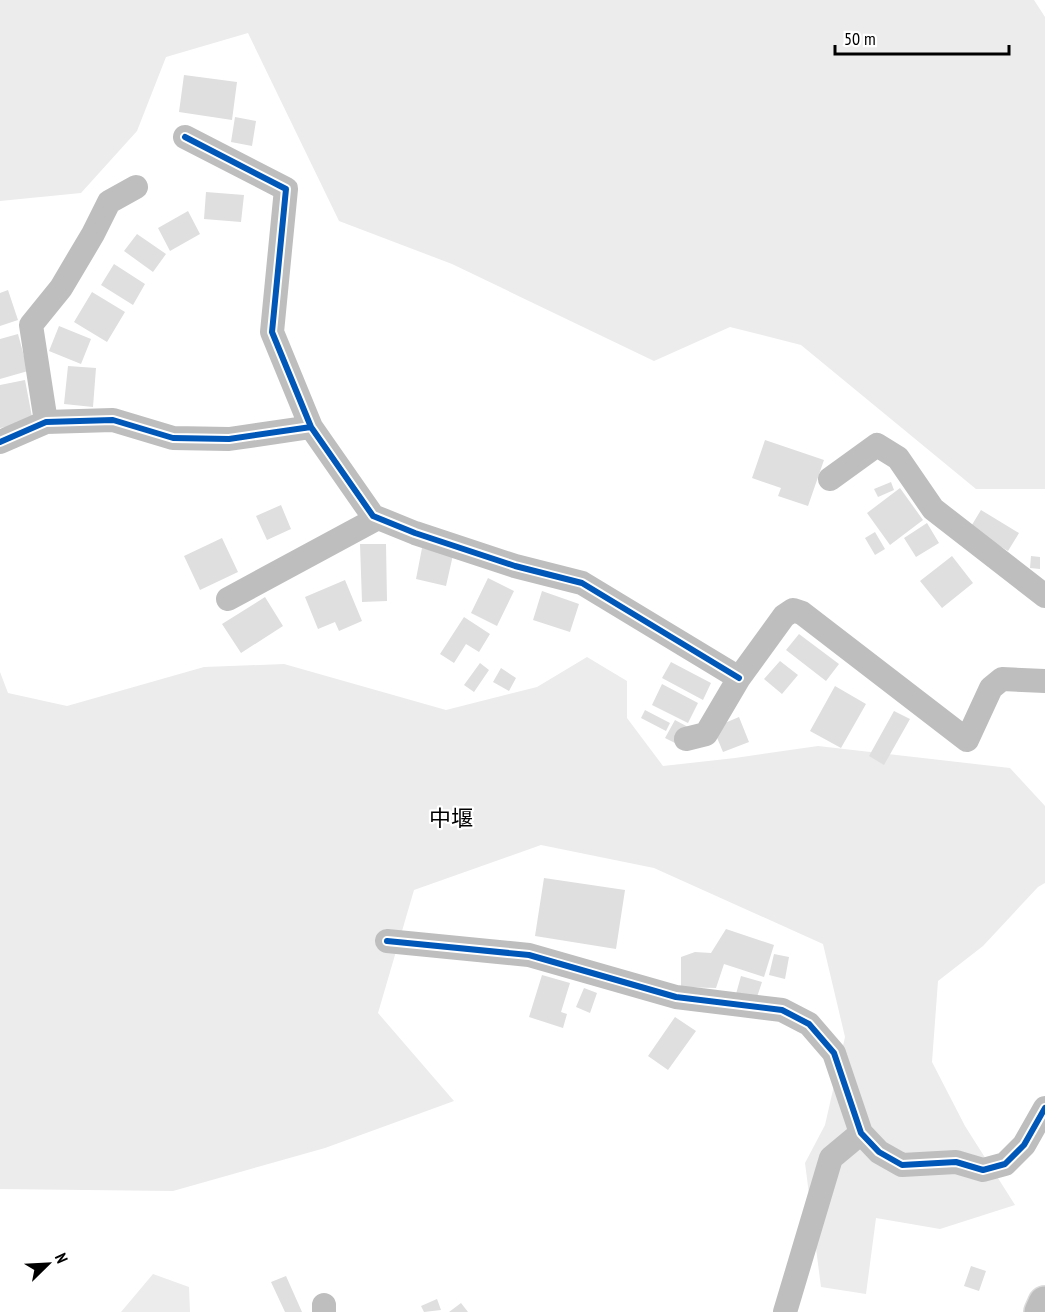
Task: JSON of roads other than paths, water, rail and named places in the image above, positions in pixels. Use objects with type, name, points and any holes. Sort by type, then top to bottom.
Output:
[{"type":"highway","points":[[1041,1312],[1045,1303]]},
{"type":"street","points":[[185,137],[286,189],[272,332],[311,428],[373,516],[415,533],[482,555],[582,583],[739,678]]},
{"type":"street","points":[[46,422],[31,325],[61,288],[110,202],[136,187]]},
{"type":"street","points":[[0,442],[46,422],[113,420],[173,438],[229,439],[311,428]]},
{"type":"street","points":[[830,479],[877,445],[898,458],[933,509],[1045,596]]},
{"type":"street","points":[[228,599],[378,518]]},
{"type":"street","points":[[686,739],[706,734],[739,678],[784,615],[793,610],[802,613],[967,740],[991,688],[1002,679],[1045,681]]},
{"type":"street","points":[[387,941],[529,955],[676,997],[782,1010],[809,1024],[834,1053],[861,1133],[879,1152],[902,1165],[956,1161],[983,1170],[1005,1164],[1024,1145],[1045,1108]]},
{"type":"street","points":[[784,1312],[831,1158],[861,1133]]},
{"type":"district","name":"中堰","points":[[451,818]]}]
